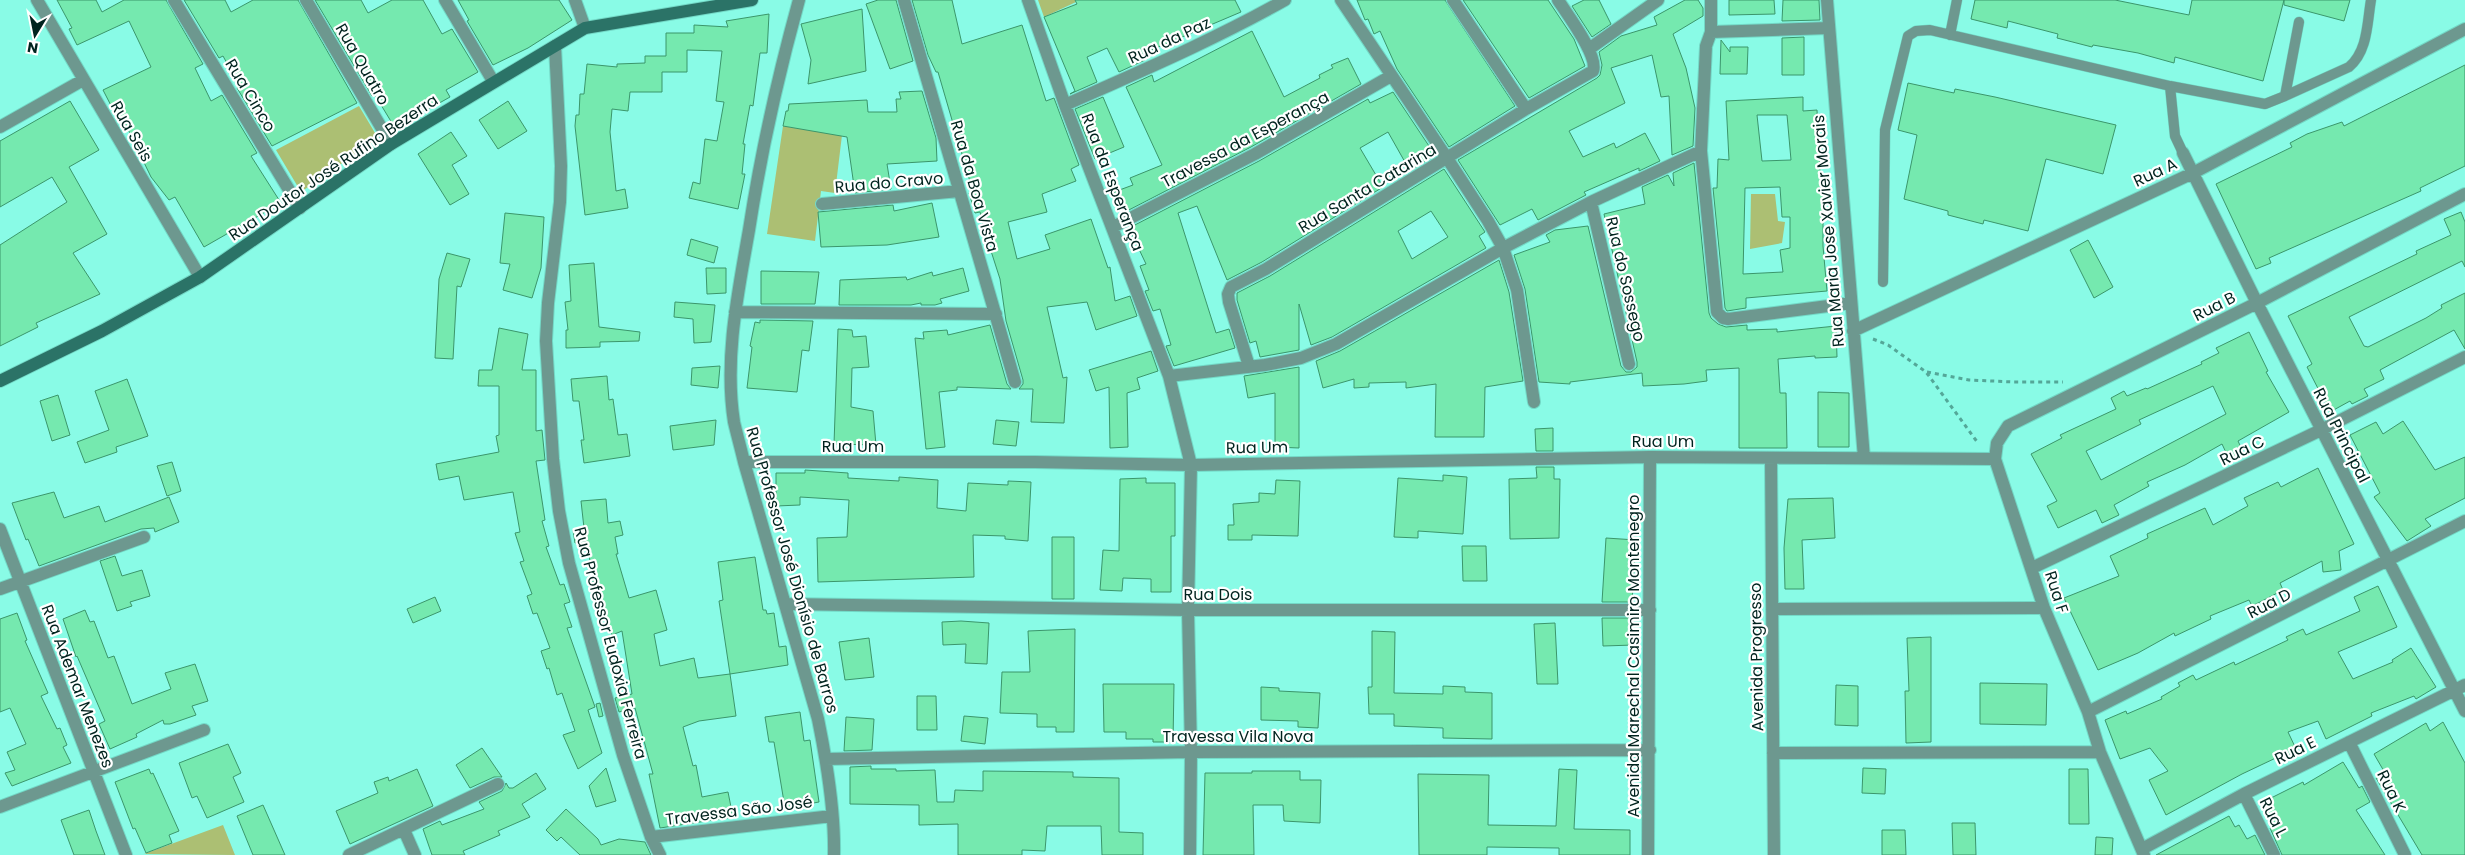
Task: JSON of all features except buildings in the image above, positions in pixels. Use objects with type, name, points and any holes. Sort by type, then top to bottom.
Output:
[{"type":"main road","name":"Rua Doutor José Rufino Bezerra","points":[[0,381],[102,330],[200,277],[391,144],[493,81],[585,28],[752,0]]},
{"type":"street","name":"Rua Seis","points":[[37,0],[200,277]]},
{"type":"street","name":"Rua Cinco","points":[[174,0],[300,208]]},
{"type":"street","name":"Rua Quatro","points":[[306,0],[391,144]]},
{"type":"street","points":[[445,0],[493,81]]},
{"type":"street","points":[[575,0],[585,28]]},
{"type":"street","name":"Rua Professor José Dionísio de Barros","points":[[799,0],[778,74],[761,152],[735,312],[731,356],[731,388],[734,422],[744,462],[805,670],[826,759],[834,855]]},
{"type":"street","name":"Rua da Boa Vista","points":[[904,0],[1015,382]]},
{"type":"street","name":"Rua da Esperança","points":[[1028,0],[1065,105],[1169,376],[1191,465],[1188,610],[1191,752],[1190,855]]},
{"type":"street","name":"Rua da Paz","points":[[1065,105],[1246,22],[1285,0]]},
{"type":"street","points":[[1340,0],[1448,158],[1503,248],[1517,290],[1534,402]]},
{"type":"street","points":[[1453,0],[1526,110]]},
{"type":"street","points":[[1558,0],[1589,49],[1658,0]]},
{"type":"street","points":[[1711,0],[1711,32],[1706,46],[1702,150],[1717,312],[1720,316],[1728,319],[1850,303]]},
{"type":"street","name":"Rua Maria Jose Xavier Morais","points":[[1826,0],[1864,458]]},
{"type":"street","points":[[1711,32],[1828,28]]},
{"type":"street","name":"Rua A","points":[[1853,331],[2193,173],[2465,29]]},
{"type":"street","name":"Rua Professor Eudoxia Ferreira","points":[[554,46],[561,166],[560,202],[548,303],[546,341],[553,459],[559,511],[574,582],[623,755],[651,837],[660,855]]},
{"type":"street","name":"Rua Santa Catarina","points":[[1249,366],[1229,302],[1228,294],[1231,286],[1266,270],[1526,110],[1590,73],[1594,64],[1589,49]]},
{"type":"street","name":"Travessa da Esperança","points":[[1113,227],[1255,154],[1391,76]]},
{"type":"street","points":[[0,127],[84,80]]},
{"type":"street","points":[[1169,376],[1301,358],[1336,344],[1503,248],[1591,202],[1702,150]]},
{"type":"street","name":"Rua Principal","points":[[2183,153],[2388,561],[2460,688],[2465,711]]},
{"type":"street","name":"Rua do Cravo","points":[[822,204],[959,191]]},
{"type":"street","name":"Rua B","points":[[1995,459],[1997,443],[2008,426],[2257,303],[2465,194]]},
{"type":"street","name":"Rua do Sossego","points":[[1591,202],[1629,364]]},
{"type":"street","points":[[735,312],[996,314]]},
{"type":"street","name":"Rua C","points":[[2032,568],[2321,430],[2465,357]]},
{"type":"street","name":"Rua Um","points":[[744,462],[1035,462],[1191,465],[1650,457],[1864,458]]},
{"type":"street","name":"Avenida Marechal Casimiro Montenegro","points":[[1648,855],[1650,457]]},
{"type":"street","name":"Avenida Progresso","points":[[1771,458],[1774,855]]},
{"type":"street","points":[[1864,458],[1995,459]]},
{"type":"street","name":"Rua F","points":[[1995,459],[2044,608],[2088,712],[2100,752],[2143,852]]},
{"type":"street","name":"Rua D","points":[[2088,712],[2465,521]]},
{"type":"street","name":"Rua Ademar Menezes","points":[[0,529],[126,855]]},
{"type":"street","points":[[0,589],[144,537]]},
{"type":"street","name":"Rua Dois","points":[[786,604],[1188,610],[1650,610]]},
{"type":"street","points":[[1772,609],[2044,608]]},
{"type":"street","name":"Rua E","points":[[2143,852],[2244,794],[2460,688]]},
{"type":"street","points":[[0,807],[204,730]]},
{"type":"street","name":"Rua K","points":[[2349,742],[2405,855]]},
{"type":"street","name":"Travessa Vila Nova","points":[[826,759],[1191,752],[1650,750]]},
{"type":"street","points":[[1774,753],[2100,752]]},
{"type":"street","points":[[349,855],[498,784]]},
{"type":"street","name":"Rua L","points":[[2244,794],[2274,855]]},
{"type":"street","name":"Travessa São José","points":[[651,837],[832,816]]},
{"type":"street","points":[[404,830],[415,855]]},
{"type":"lane","points":[[1950,35],[1957,0]]},
{"type":"lane","points":[[1883,282],[1885,130],[1908,36],[1916,31],[1930,30],[2170,86],[2265,104],[2349,67],[2356,62],[2363,50],[2371,0]]},
{"type":"lane","points":[[2285,96],[2299,22]]},
{"type":"lane","points":[[2170,86],[2175,136],[2183,153]]},
{"type":"path","points":[[1853,331],[1888,345],[1926,372],[1956,416],[1983,450],[1995,459]]},
{"type":"path","points":[[1926,372],[1969,380],[2014,382],[2060,381],[2090,386]]},
{"type":"green space","points":[[1038,0],[1075,0],[1076,2],[1044,17]]},
{"type":"green space","points":[[359,106],[378,138],[301,192],[276,150]]},
{"type":"green space","points":[[783,126],[842,135],[835,193],[821,191],[815,241],[767,234]]},
{"type":"green space","points":[[1751,194],[1775,194],[1778,221],[1785,222],[1782,243],[1750,249]]},
{"type":"green space","points":[[223,825],[235,855],[144,854]]}]
